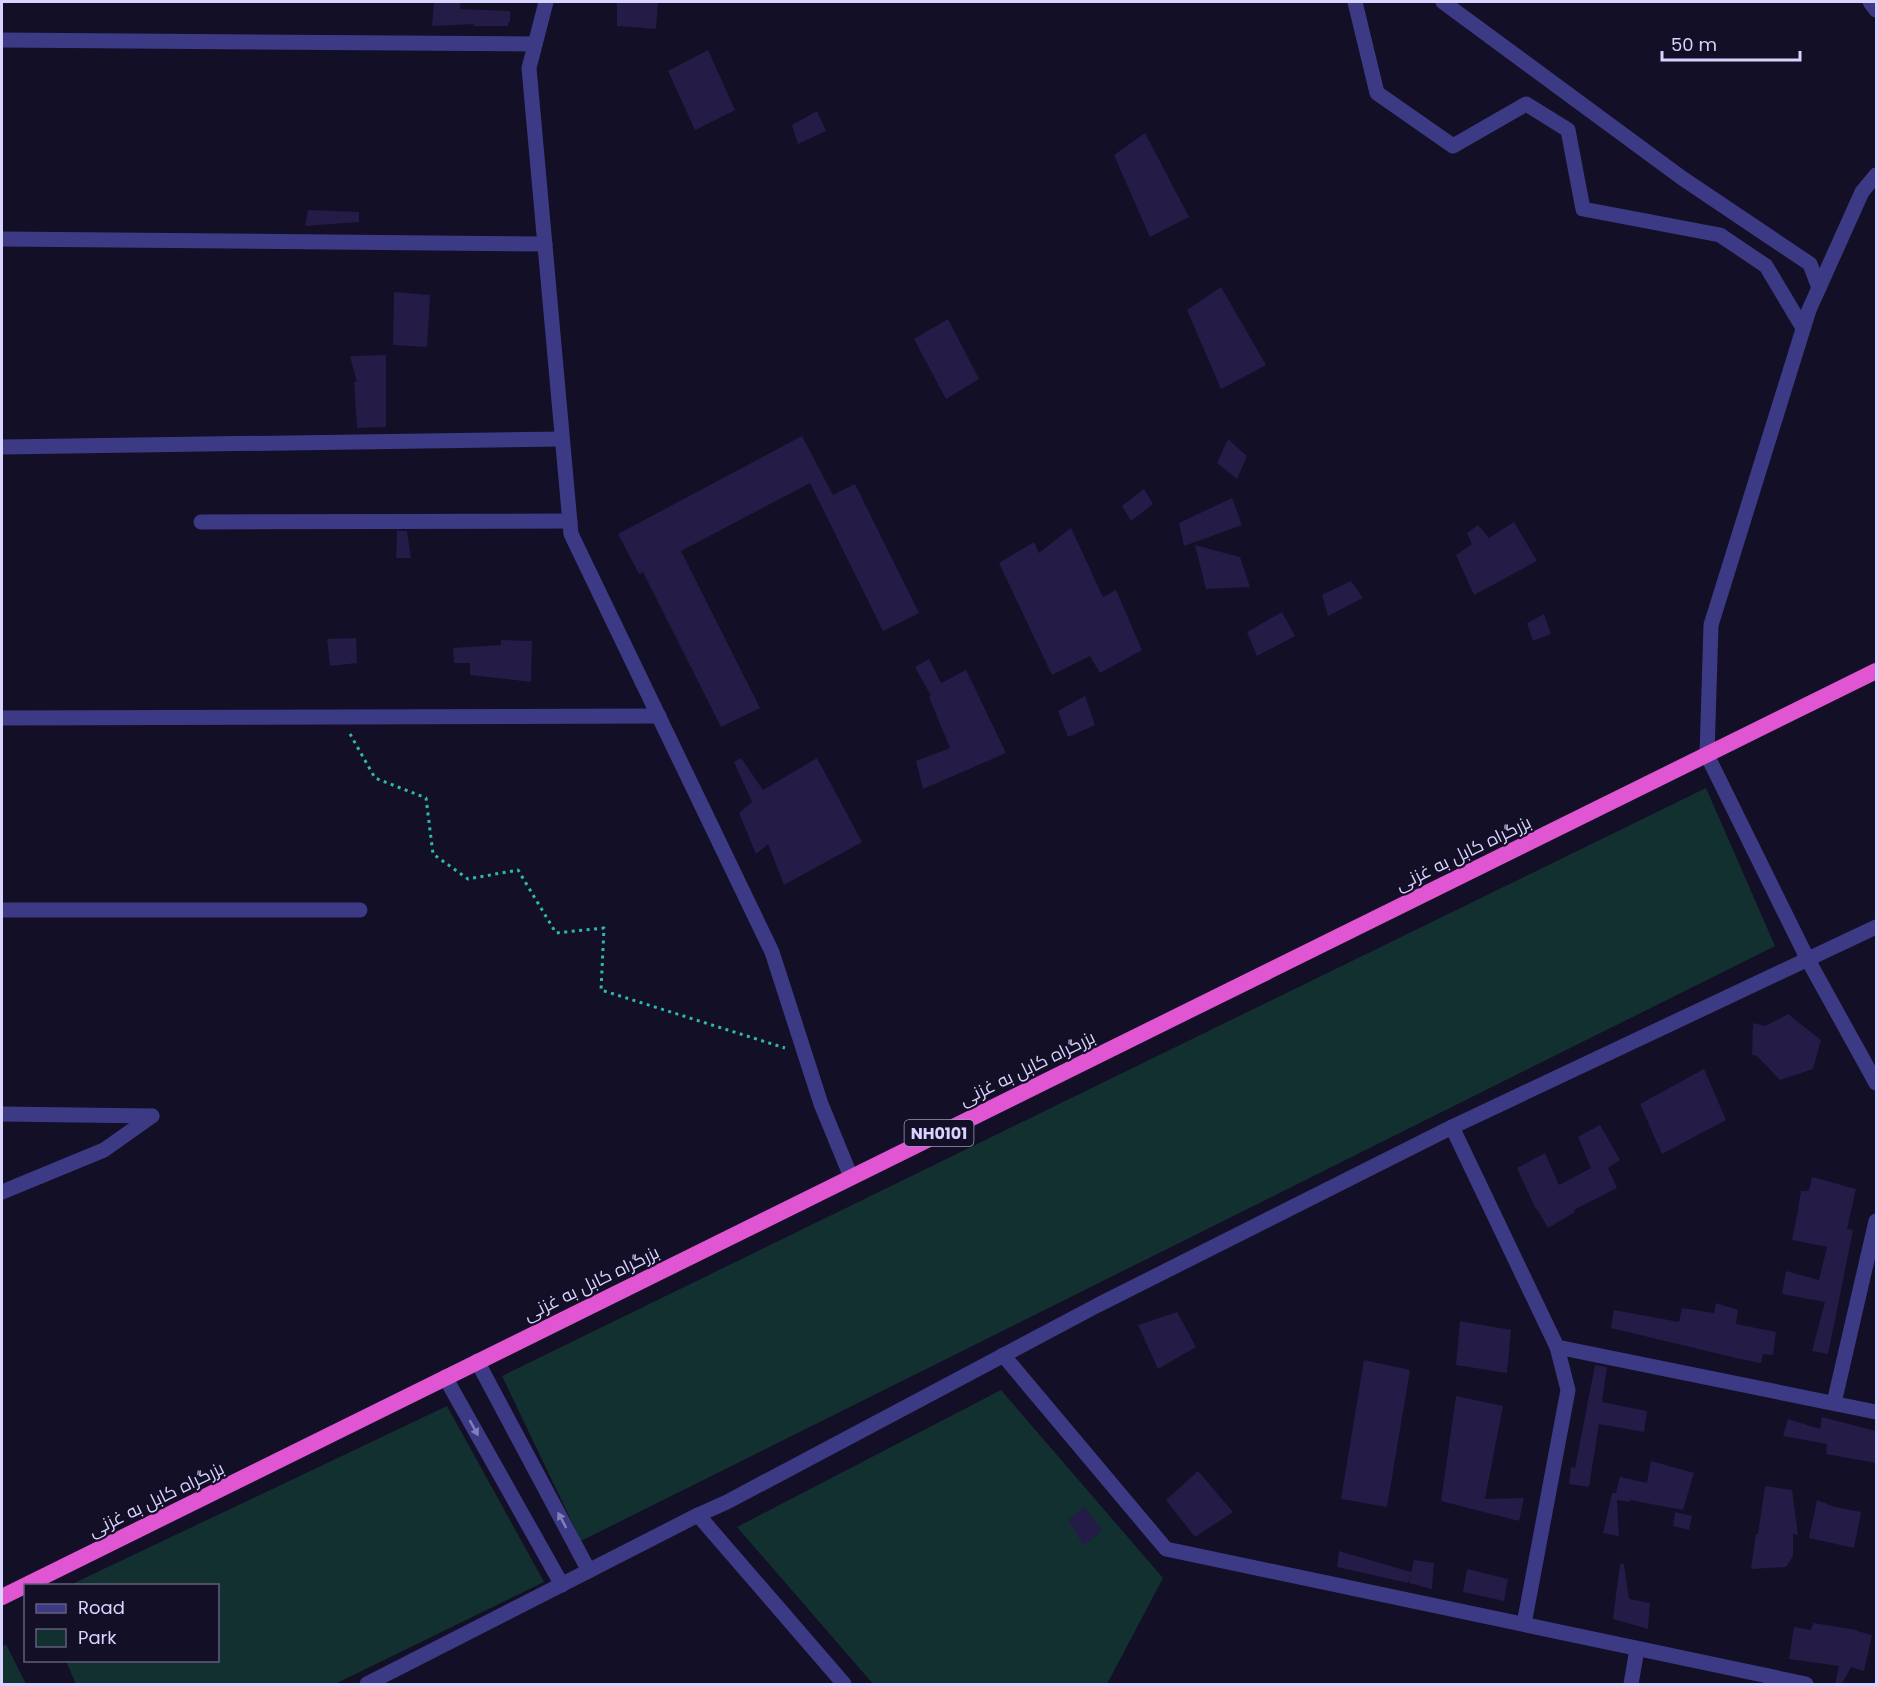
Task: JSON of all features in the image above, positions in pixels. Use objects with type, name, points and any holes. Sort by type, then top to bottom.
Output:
[{"type":"highway","name":"بزرگراه کابل به غزنی","points":[[26,1584],[1876,671]]},
{"type":"highway","name":"بزرگراه کابل به غزنی","points":[[2,1596],[24,1585]]},
{"type":"street","points":[[546,2],[529,68],[571,534],[772,952],[821,1104],[851,1177]]},
{"type":"street","points":[[1355,2],[1377,93],[1453,146],[1526,104],[1568,130],[1583,209],[1720,235],[1766,266],[1803,328]]},
{"type":"street","points":[[1443,2],[1682,178],[1810,264],[1819,288]]},
{"type":"street","points":[[1870,2],[1876,10]]},
{"type":"street","points":[[2,40],[535,44]]},
{"type":"street","points":[[1876,175],[1862,192],[1809,310],[1711,625],[1707,754],[1808,960],[1876,1082]]},
{"type":"street","points":[[2,238],[544,244]]},
{"type":"street","points":[[2,447],[562,439]]},
{"type":"street","points":[[201,522],[570,521]]},
{"type":"street","points":[[2,718],[659,716]]},
{"type":"street","points":[[2,910],[360,910]]},
{"type":"street","points":[[367,1684],[727,1502],[1098,1305],[1452,1127],[1876,927]]},
{"type":"street","points":[[2,1114],[152,1116],[104,1150],[2,1192]]},
{"type":"street","points":[[1452,1127],[1557,1347],[1568,1390],[1524,1624]]},
{"type":"street","points":[[1834,1404],[1876,1221]]},
{"type":"street","points":[[1557,1347],[1876,1412]]},
{"type":"street","points":[[1004,1355],[1166,1549],[1806,1684]]},
{"type":"street","points":[[477,1361],[589,1571]]},
{"type":"street","points":[[445,1377],[562,1585]]},
{"type":"street","points":[[698,1515],[844,1684]]},
{"type":"street","points":[[1631,1684],[1637,1649]]},
{"type":"path","points":[[341,717],[375,778],[426,798],[433,854],[468,879],[518,870],[556,933],[604,928],[601,990],[804,1054]]},
{"type":"green space","points":[[1706,788],[1775,946],[581,1541],[502,1376]]},
{"type":"green space","points":[[1001,1390],[1163,1578],[1107,1684],[873,1684],[737,1527]]},
{"type":"green space","points":[[447,1406],[544,1582],[335,1684],[76,1684],[66,1662],[219,1662],[219,1584],[72,1584]]},
{"type":"green space","points":[[6,1644],[26,1684],[2,1684],[2,1647]]},
{"type":"building","points":[[434,2],[460,2],[460,9],[510,11],[510,22],[508,26],[473,26],[474,24],[432,26]]},
{"type":"building","points":[[617,2],[658,2],[656,29],[617,26]]},
{"type":"building","points":[[708,50],[735,110],[695,130],[668,71]]},
{"type":"building","points":[[817,111],[826,131],[798,144],[792,125]]},
{"type":"building","points":[[1145,133],[1189,217],[1150,237],[1114,155]]},
{"type":"building","points":[[308,210],[359,212],[359,222],[305,226]]},
{"type":"building","points":[[1221,287],[1266,365],[1221,389],[1187,310]]},
{"type":"building","points":[[394,292],[430,295],[427,347],[393,345]]},
{"type":"building","points":[[948,319],[979,379],[946,399],[914,339]]},
{"type":"building","points":[[386,355],[386,427],[357,428],[354,382],[357,382],[350,356]]},
{"type":"building","points":[[802,436],[833,495],[855,484],[919,613],[883,631],[810,483],[681,551],[760,708],[721,727],[643,572],[639,574],[618,534]]},
{"type":"building","points":[[1228,439],[1247,456],[1237,479],[1217,463]]},
{"type":"building","points":[[1144,489],[1153,504],[1131,521],[1122,506]]},
{"type":"building","points":[[1232,498],[1242,525],[1184,546],[1179,523]]},
{"type":"building","points":[[1514,522],[1537,561],[1474,595],[1456,555],[1472,544],[1467,533],[1478,525],[1489,538]]},
{"type":"building","points":[[1071,528],[1103,597],[1116,590],[1142,650],[1100,673],[1090,656],[1052,675],[999,563],[1034,542],[1039,553]]},
{"type":"building","points":[[397,531],[407,531],[411,558],[396,558]]},
{"type":"building","points":[[1195,545],[1240,557],[1250,587],[1206,589]]},
{"type":"building","points":[[1351,581],[1363,598],[1328,616],[1322,595]]},
{"type":"building","points":[[1282,612],[1295,636],[1257,656],[1247,632]]},
{"type":"building","points":[[1544,614],[1551,634],[1533,641],[1527,623]]},
{"type":"building","points":[[356,638],[357,663],[330,666],[327,639]]},
{"type":"building","points":[[501,640],[532,641],[531,682],[470,675],[470,663],[454,663],[453,648],[501,645]]},
{"type":"building","points":[[929,659],[941,683],[966,670],[1006,753],[923,789],[916,761],[950,748],[929,697],[931,696],[915,667]]},
{"type":"building","points":[[1085,696],[1095,725],[1068,737],[1058,711]]},
{"type":"building","points":[[741,758],[763,790],[817,758],[862,842],[784,885],[768,844],[756,854],[739,813],[752,802],[734,762]]},
{"type":"building","points":[[1788,1014],[1821,1040],[1813,1069],[1780,1080],[1757,1056],[1752,1055],[1753,1023],[1765,1026]]},
{"type":"building","points":[[1704,1069],[1726,1120],[1662,1154],[1640,1104]]},
{"type":"building","points":[[1600,1125],[1620,1160],[1608,1168],[1617,1188],[1574,1210],[1575,1212],[1548,1228],[1536,1210],[1517,1168],[1545,1153],[1559,1185],[1591,1168],[1578,1137]]},
{"type":"building","points":[[1812,1177],[1856,1189],[1847,1229],[1853,1230],[1828,1354],[1812,1351],[1825,1302],[1782,1294],[1786,1271],[1819,1280],[1827,1247],[1792,1240],[1801,1191],[1809,1191]]},
{"type":"building","points":[[1716,1303],[1738,1310],[1736,1324],[1776,1332],[1773,1355],[1763,1354],[1761,1363],[1611,1328],[1614,1310],[1679,1322],[1682,1308],[1714,1313]]},
{"type":"building","points":[[1177,1312],[1196,1347],[1158,1369],[1138,1325]]},
{"type":"building","points":[[1460,1321],[1511,1330],[1507,1373],[1456,1365]]},
{"type":"building","points":[[1364,1360],[1410,1370],[1387,1507],[1341,1499]]},
{"type":"building","points":[[1595,1365],[1607,1367],[1602,1402],[1647,1411],[1644,1432],[1599,1424],[1589,1487],[1569,1484],[1571,1467],[1575,1468]]},
{"type":"building","points":[[1456,1396],[1503,1406],[1485,1499],[1524,1498],[1519,1521],[1441,1501]]},
{"type":"building","points":[[1822,1417],[1876,1431],[1876,1463],[1826,1454],[1827,1444],[1783,1436],[1788,1419],[1820,1429]]},
{"type":"building","points":[[1651,1461],[1694,1473],[1683,1510],[1630,1500],[1630,1502],[1617,1500],[1619,1536],[1603,1533],[1612,1493],[1616,1493],[1620,1477],[1647,1483]]},
{"type":"building","points":[[1198,1471],[1233,1512],[1195,1537],[1166,1500]]},
{"type":"building","points":[[1765,1486],[1792,1490],[1798,1535],[1793,1534],[1793,1556],[1786,1567],[1751,1569],[1756,1534],[1758,1534]]},
{"type":"building","points":[[1817,1500],[1835,1507],[1861,1512],[1854,1548],[1809,1538]]},
{"type":"building","points":[[1084,1507],[1102,1530],[1084,1546],[1068,1520]]},
{"type":"building","points":[[1675,1512],[1692,1516],[1689,1530],[1673,1526]]},
{"type":"building","points":[[1339,1551],[1411,1572],[1414,1560],[1434,1563],[1432,1589],[1409,1583],[1411,1574],[1408,1583],[1337,1567]]},
{"type":"building","points":[[1620,1564],[1624,1564],[1629,1599],[1650,1603],[1648,1629],[1613,1619]]},
{"type":"building","points":[[1467,1569],[1508,1579],[1504,1601],[1463,1592]]},
{"type":"building","points":[[1813,1623],[1857,1630],[1872,1635],[1864,1671],[1851,1667],[1842,1684],[1835,1684],[1839,1666],[1789,1659],[1794,1627],[1811,1630]]}]
